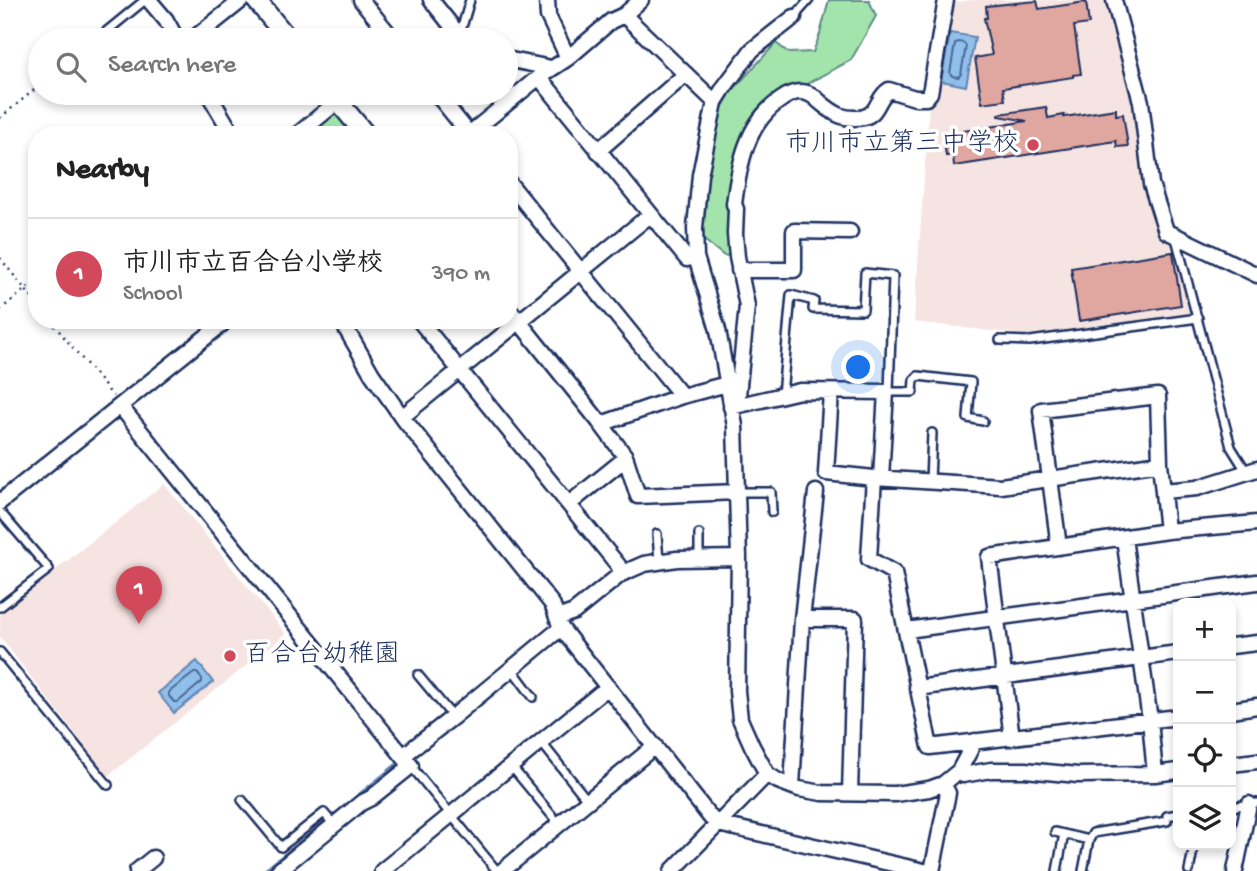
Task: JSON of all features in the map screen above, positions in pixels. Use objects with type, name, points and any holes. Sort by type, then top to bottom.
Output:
[{"type":"street","points":[[147,0],[170,28]]},
{"type":"street","points":[[207,28],[242,0]]},
{"type":"street","points":[[256,0],[279,28]]},
{"type":"street","points":[[361,0],[384,28]]},
{"type":"street","points":[[431,0],[455,28]]},
{"type":"street","points":[[547,0],[548,16],[568,58]]},
{"type":"street","points":[[518,94],[641,0]]},
{"type":"street","points":[[946,0],[930,93],[926,98],[915,98],[889,90],[884,92],[872,114],[865,117],[844,117],[831,112],[811,95],[794,93],[770,108],[758,120],[742,159],[734,204],[739,270],[747,306],[734,406],[739,558],[737,691],[740,719],[767,774],[792,786],[822,793],[894,794],[929,789],[943,784],[959,771],[975,741]]},
{"type":"street","points":[[1114,0],[1140,102],[1153,194],[1166,231],[1257,275]]},
{"type":"street","points":[[624,15],[715,102]]},
{"type":"street","points":[[734,406],[727,384],[718,330],[696,257],[695,228],[700,175],[715,102],[751,50],[794,17]]},
{"type":"street","points":[[518,61],[551,68]]},
{"type":"street","points":[[598,151],[686,74]]},
{"type":"street","points":[[539,77],[687,259],[696,257]]},
{"type":"street","points":[[215,105],[228,126]]},
{"type":"street","points":[[306,126],[327,105]]},
{"type":"street","points":[[342,105],[359,126]]},
{"type":"street","points":[[446,105],[463,126]]},
{"type":"street","points":[[480,126],[505,105]]},
{"type":"street","points":[[518,194],[682,396]]},
{"type":"street","points":[[518,312],[580,271],[650,215]]},
{"type":"street","points":[[739,270],[794,270],[794,231],[850,232]]},
{"type":"street","points":[[518,320],[626,458],[638,496],[737,492]]},
{"type":"street","points":[[0,502],[216,329]]},
{"type":"street","points":[[346,329],[372,374],[402,417],[552,604],[559,623],[711,818],[718,824],[924,871]]},
{"type":"street","points":[[426,329],[618,565],[621,574]]},
{"type":"street","points":[[402,417],[459,370],[500,329]]},
{"type":"street","points":[[601,424],[682,396],[727,384]]},
{"type":"street","points":[[734,406],[800,391],[888,392],[869,559],[894,573],[930,747],[1173,718]]},
{"type":"street","points":[[831,392],[826,473],[1001,486],[1160,463]]},
{"type":"street","points":[[1059,547],[1041,410],[1158,396],[1160,463],[1167,531]]},
{"type":"street","points":[[120,406],[407,761]]},
{"type":"street","points":[[569,504],[626,458]]},
{"type":"street","points":[[1163,491],[1197,488],[1252,470]]},
{"type":"street","points":[[792,786],[802,619],[817,492]]},
{"type":"street","points":[[1012,738],[989,557],[1167,531],[1257,523]]},
{"type":"street","points":[[1124,538],[1155,774]]},
{"type":"street","points":[[278,871],[331,821],[407,761],[559,623],[621,574],[644,564],[677,559],[739,558]]},
{"type":"street","points":[[906,630],[1257,582]]},
{"type":"street","points":[[802,619],[855,619],[850,793]]},
{"type":"street","points":[[1236,645],[1257,643]]},
{"type":"street","points":[[918,688],[1173,654]]},
{"type":"street","points":[[382,871],[607,687]]},
{"type":"street","points":[[1236,709],[1257,706]]},
{"type":"street","points":[[502,871],[655,746]]},
{"type":"street","points":[[1236,763],[1257,761]]},
{"type":"street","points":[[959,771],[963,775],[991,770],[1025,769],[1078,775],[1173,772]]},
{"type":"street","points":[[672,871],[767,774]]},
{"type":"street","points":[[932,871],[948,793],[943,784]]},
{"type":"street","points":[[1236,871],[1251,825],[1253,803]]},
{"type":"street","points":[[137,871],[153,858]]},
{"type":"lane","points":[[111,28],[147,0]]},
{"type":"lane","points":[[465,28],[470,0]]},
{"type":"lane","points":[[794,17],[809,0]]},
{"type":"lane","points":[[1176,236],[1231,447],[1252,470]]},
{"type":"lane","points":[[782,395],[791,295],[814,301],[813,309],[863,310],[865,274],[893,276],[888,392],[913,392],[914,380],[918,376],[971,382],[968,418],[983,421]]},
{"type":"lane","points":[[1000,340],[1030,341],[1198,318]]},
{"type":"lane","points":[[930,481],[932,433]]},
{"type":"lane","points":[[737,492],[771,492],[772,512]]},
{"type":"lane","points":[[0,512],[49,569],[0,607]]},
{"type":"lane","points":[[657,534],[659,562]]},
{"type":"lane","points":[[699,534],[699,558]]},
{"type":"lane","points":[[0,652],[108,785]]},
{"type":"lane","points":[[511,669],[533,697]]},
{"type":"lane","points":[[418,675],[453,717]]},
{"type":"lane","points":[[541,741],[588,801]]},
{"type":"lane","points":[[407,761],[497,871]]},
{"type":"lane","points":[[511,766],[559,824]]},
{"type":"lane","points":[[242,800],[281,847],[324,813],[331,821]]},
{"type":"lane","points":[[1083,871],[1093,833],[1167,821],[1167,816],[1173,815]]},
{"type":"lane","points":[[1055,832],[1089,840]]},
{"type":"lane","points":[[1057,871],[1064,834]]},
{"type":"lane","points":[[1189,871],[1193,850]]},
{"type":"path","points":[[0,118],[28,95]]},
{"type":"path","points":[[0,258],[28,293]]},
{"type":"path","points":[[0,310],[28,287]]},
{"type":"path","points":[[57,329],[120,406]]},
{"type":"shaded area","name":"市川市立第三中学校","points":[[973,0],[1107,0],[1133,93],[1145,184],[1160,237],[1176,246],[1193,309],[1188,313],[1026,335],[914,322],[929,106],[934,95],[950,3]]},
{"type":"shaded area","points":[[164,484],[286,634],[108,776],[0,637],[0,614]]},
{"type":"green space","points":[[829,0],[869,0],[876,16],[851,60],[805,85],[781,89],[746,131],[728,218],[732,255],[724,256],[704,240],[700,224],[717,117],[731,92],[776,43],[789,53],[813,52]]},
{"type":"green space","points":[[333,105],[341,105],[359,126],[308,126]]},
{"type":"water","points":[[950,33],[975,37],[966,86],[941,81]]},
{"type":"water","points":[[197,661],[213,682],[174,713],[158,693]]},
{"type":"building","points":[[1037,1],[1039,9],[1086,2],[1089,24],[1074,26],[1081,74],[1003,88],[1005,100],[982,103],[975,58],[992,55],[984,18],[987,18],[986,6]]},
{"type":"building","points":[[1046,107],[1048,118],[1116,109],[1116,115],[1123,114],[1128,146],[1117,147],[1116,141],[954,166],[953,155],[946,156],[943,134],[1027,121],[999,114]]},
{"type":"building","points":[[1173,252],[1181,305],[1079,321],[1071,268]]},
{"type":"waterway","points":[[264,871],[396,765]]},
{"type":"place","name":"市川市立第三中学校","points":[[1033,145]]},
{"type":"place","name":"市川市立百合台小学校","points":[[139,624]]},
{"type":"place","name":"百合台幼稚園","points":[[230,656]]}]
